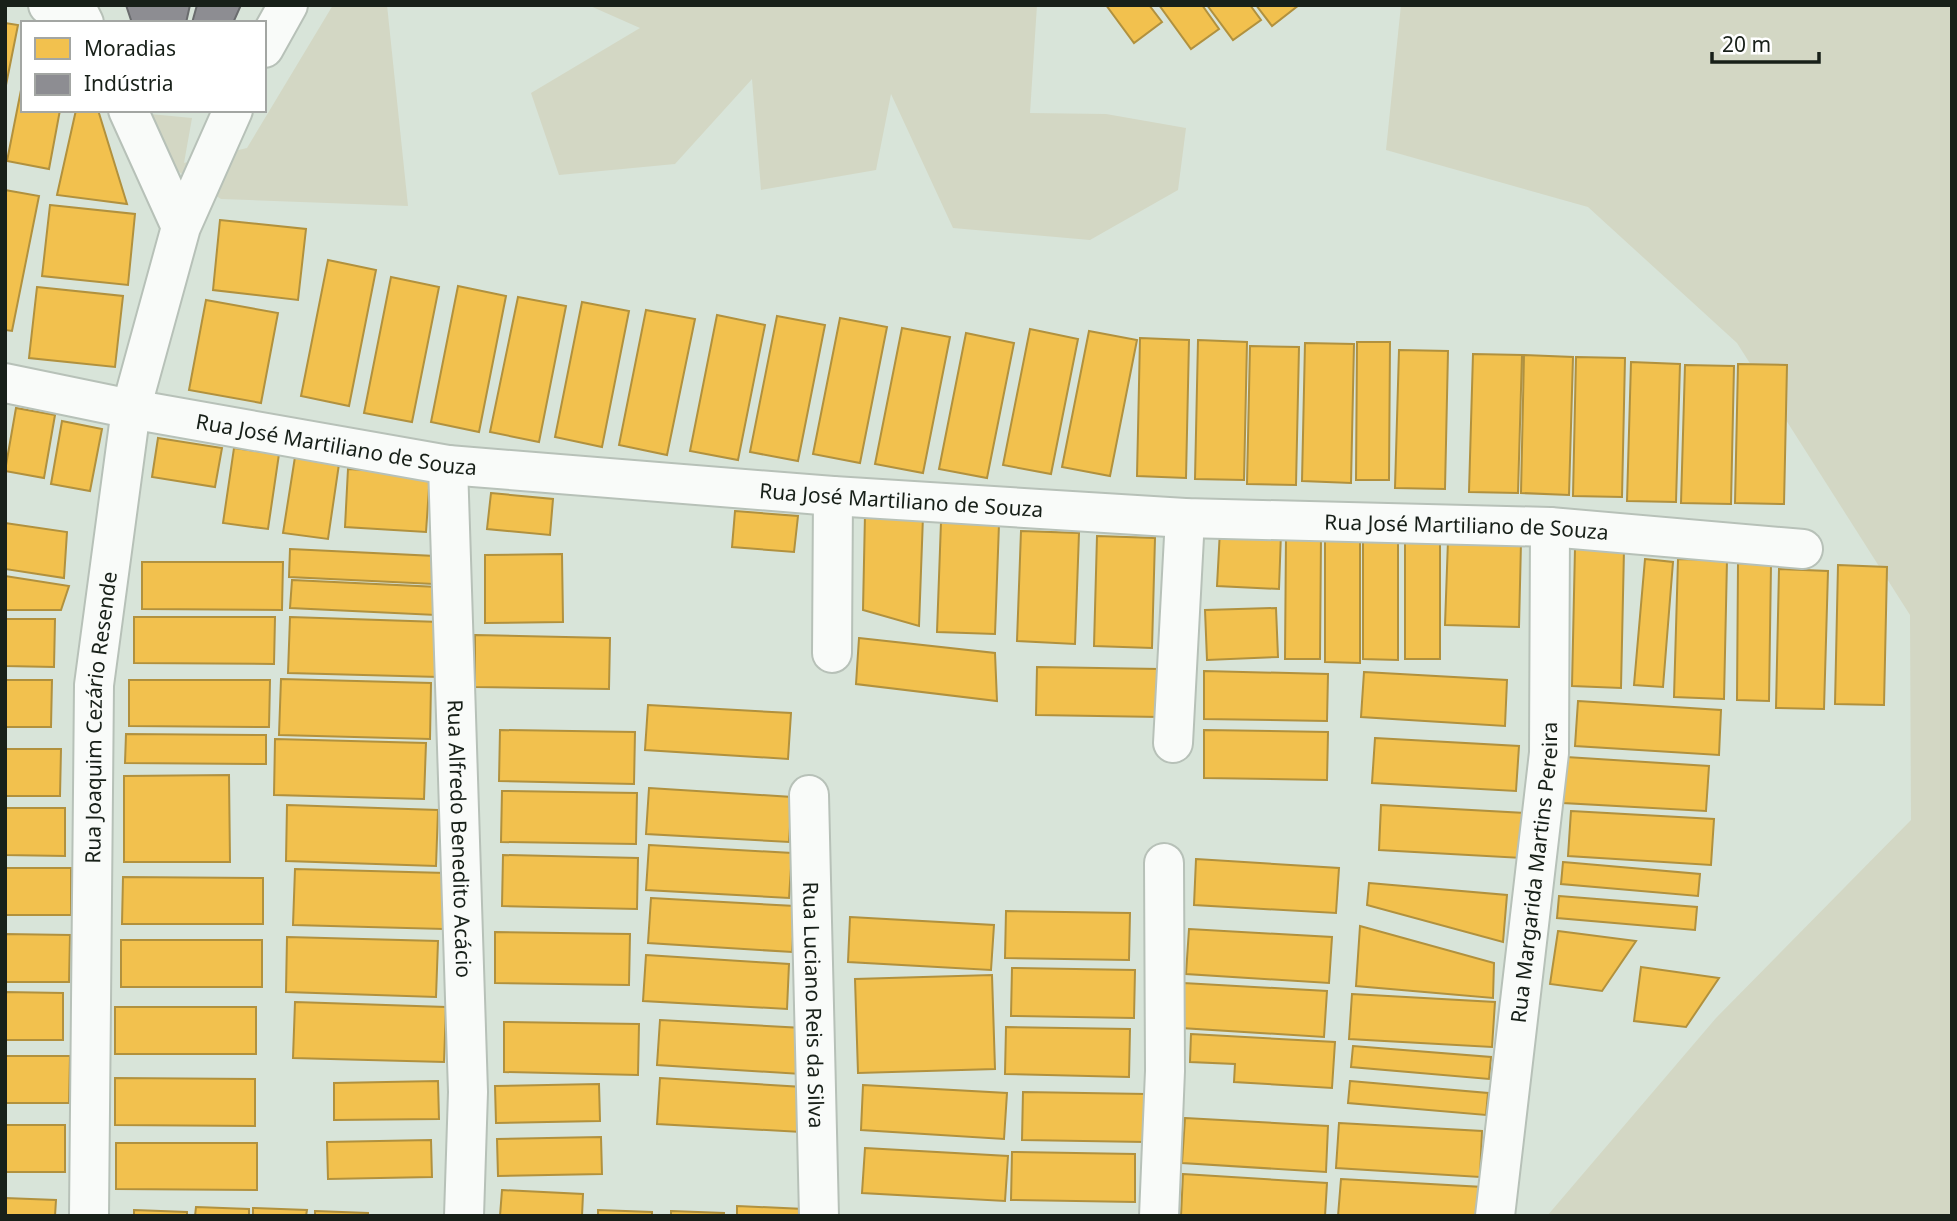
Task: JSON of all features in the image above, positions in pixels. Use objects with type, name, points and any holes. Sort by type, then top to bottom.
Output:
[{"type":"street","points":[[266,44],[288,5]]},
{"type":"street","points":[[129,112],[181,227]]},
{"type":"street","name":"Rua Joaquim Cezário Resende","points":[[89,1216],[94,685],[131,409],[181,227],[232,112]]},
{"type":"street","name":"Rua José Martiliano de Souza","points":[[5,383],[131,409],[448,465],[833,496],[1185,518],[1550,527],[1803,549]]},
{"type":"street","name":"Rua Alfredo Benedito Acácio","points":[[448,465],[468,1092],[464,1216]]},
{"type":"street","points":[[832,653],[833,496]]},
{"type":"street","points":[[1173,743],[1185,518]]},
{"type":"street","name":"Rua Margarida Martins Pereira","points":[[1495,1216],[1549,753],[1550,527]]},
{"type":"street","name":"Rua Luciano Reis da Silva","points":[[809,795],[819,1216]]},
{"type":"street","points":[[1159,1216],[1165,1071],[1164,863]]},
{"type":"green space","points":[[333,5],[387,5],[408,206],[221,199],[173,168],[150,114],[192,118],[184,163],[247,148]]},
{"type":"green space","points":[[588,5],[1037,5],[1030,113],[1106,114],[1186,128],[1178,190],[1090,240],[953,228],[891,94],[876,170],[761,190],[752,79],[675,164],[559,175],[531,93],[640,28]]},
{"type":"green space","points":[[1401,5],[1952,5],[1952,1216],[1547,1216],[1716,1018],[1911,820],[1910,615],[1737,343],[1588,207],[1386,150]]},
{"type":"building: Moradias","points":[[1106,5],[1149,5],[1162,22],[1134,43]]},
{"type":"building: Moradias","points":[[1159,5],[1202,5],[1219,29],[1191,49]]},
{"type":"building: Moradias","points":[[1207,5],[1250,5],[1261,20],[1233,40]]},
{"type":"building: Moradias","points":[[1256,5],[1299,5],[1272,26]]},
{"type":"building: Moradias","points":[[5,23],[18,25],[5,90]]},
{"type":"building: Moradias","points":[[21,90],[21,112],[60,112],[49,169],[7,161]]},
{"type":"building: Moradias","points":[[76,112],[99,112],[127,204],[57,195]]},
{"type":"building: Moradias","points":[[5,190],[39,196],[12,331],[5,330]]},
{"type":"building: Moradias","points":[[50,205],[135,214],[128,285],[42,276]]},
{"type":"building: Moradias","points":[[220,220],[306,229],[298,300],[213,290]]},
{"type":"building: Moradias","points":[[328,260],[376,270],[349,406],[301,396]]},
{"type":"building: Moradias","points":[[391,277],[439,287],[412,422],[364,413]]},
{"type":"building: Moradias","points":[[458,286],[506,296],[479,432],[431,422]]},
{"type":"building: Moradias","points":[[37,287],[123,296],[115,367],[29,358]]},
{"type":"building: Moradias","points":[[518,297],[566,306],[539,442],[490,432]]},
{"type":"building: Moradias","points":[[206,300],[278,313],[261,403],[189,390]]},
{"type":"building: Moradias","points":[[582,302],[629,311],[602,447],[555,437]]},
{"type":"building: Moradias","points":[[646,310],[695,319],[667,455],[619,445]]},
{"type":"building: Moradias","points":[[717,315],[765,325],[738,460],[690,451]]},
{"type":"building: Moradias","points":[[777,316],[825,325],[798,461],[750,452]]},
{"type":"building: Moradias","points":[[840,318],[887,327],[860,463],[813,454]]},
{"type":"building: Moradias","points":[[902,328],[950,337],[923,473],[875,464]]},
{"type":"building: Moradias","points":[[1030,329],[1078,339],[1051,474],[1003,465]]},
{"type":"building: Moradias","points":[[1089,331],[1137,340],[1110,476],[1062,467]]},
{"type":"building: Moradias","points":[[966,333],[1014,343],[987,478],[939,469]]},
{"type":"building: Moradias","points":[[1140,338],[1189,340],[1186,478],[1137,476]]},
{"type":"building: Moradias","points":[[1198,340],[1247,342],[1244,480],[1195,479]]},
{"type":"building: Moradias","points":[[1357,342],[1390,342],[1389,480],[1356,480]]},
{"type":"building: Moradias","points":[[1305,343],[1354,344],[1351,483],[1302,481]]},
{"type":"building: Moradias","points":[[1250,346],[1299,347],[1296,485],[1247,484]]},
{"type":"building: Moradias","points":[[1399,350],[1448,351],[1445,489],[1395,488]]},
{"type":"building: Moradias","points":[[1473,354],[1522,355],[1518,493],[1469,492]]},
{"type":"building: Moradias","points":[[1524,355],[1573,357],[1569,495],[1521,493]]},
{"type":"building: Moradias","points":[[1576,357],[1625,358],[1622,497],[1573,496]]},
{"type":"building: Moradias","points":[[1631,362],[1680,364],[1676,502],[1627,501]]},
{"type":"building: Moradias","points":[[1738,364],[1787,365],[1784,504],[1735,503]]},
{"type":"building: Moradias","points":[[1685,365],[1734,366],[1731,504],[1681,503]]},
{"type":"building: Moradias","points":[[16,408],[55,415],[44,478],[5,471]]},
{"type":"building: Moradias","points":[[62,421],[102,429],[90,491],[51,484]]},
{"type":"building: Moradias","points":[[158,438],[222,448],[215,487],[152,477]]},
{"type":"building: Moradias","points":[[234,448],[279,454],[268,529],[223,523]]},
{"type":"building: Moradias","points":[[295,457],[339,464],[328,539],[283,533]]},
{"type":"building: Moradias","points":[[348,469],[430,474],[426,532],[345,527]]},
{"type":"building: Moradias","points":[[491,493],[553,499],[550,535],[487,529]]},
{"type":"building: Moradias","points":[[735,511],[798,516],[794,552],[732,547]]},
{"type":"building: Moradias","points":[[865,514],[923,516],[919,626],[863,610]]},
{"type":"building: Moradias","points":[[941,522],[999,524],[995,634],[937,632]]},
{"type":"building: Moradias","points":[[5,523],[67,532],[64,578],[5,569]]},
{"type":"building: Moradias","points":[[1220,530],[1281,533],[1279,589],[1217,586]]},
{"type":"building: Moradias","points":[[1021,531],[1079,533],[1075,644],[1017,641]]},
{"type":"building: Moradias","points":[[1286,535],[1321,535],[1320,659],[1285,659]]},
{"type":"building: Moradias","points":[[1405,535],[1440,535],[1440,659],[1405,659]]},
{"type":"building: Moradias","points":[[1097,536],[1155,538],[1152,648],[1094,646]]},
{"type":"building: Moradias","points":[[1363,536],[1398,536],[1398,660],[1363,659]]},
{"type":"building: Moradias","points":[[1325,538],[1360,538],[1360,663],[1325,662]]},
{"type":"building: Moradias","points":[[1448,540],[1521,542],[1519,627],[1445,625]]},
{"type":"building: Moradias","points":[[1575,548],[1624,549],[1621,688],[1572,686]]},
{"type":"building: Moradias","points":[[290,549],[435,556],[434,584],[289,577]]},
{"type":"building: Moradias","points":[[562,554],[563,622],[485,623],[485,555]]},
{"type":"building: Moradias","points":[[1645,559],[1673,562],[1663,687],[1634,685]]},
{"type":"building: Moradias","points":[[1678,559],[1727,560],[1724,699],[1674,697]]},
{"type":"building: Moradias","points":[[142,562],[283,562],[282,610],[142,609]]},
{"type":"building: Moradias","points":[[1738,563],[1771,564],[1769,701],[1737,700]]},
{"type":"building: Moradias","points":[[1838,565],[1887,567],[1884,705],[1835,704]]},
{"type":"building: Moradias","points":[[1779,569],[1828,571],[1824,709],[1776,708]]},
{"type":"building: Moradias","points":[[5,576],[69,586],[61,610],[5,610]]},
{"type":"building: Moradias","points":[[292,580],[438,587],[436,615],[290,608]]},
{"type":"building: Moradias","points":[[1276,608],[1278,657],[1207,660],[1205,610]]},
{"type":"building: Moradias","points":[[134,617],[275,617],[274,664],[134,663]]},
{"type":"building: Moradias","points":[[290,617],[440,622],[439,677],[288,673]]},
{"type":"building: Moradias","points":[[5,619],[55,619],[54,667],[5,666]]},
{"type":"building: Moradias","points":[[475,635],[610,638],[609,689],[475,687]]},
{"type":"building: Moradias","points":[[859,638],[995,653],[997,701],[856,684]]},
{"type":"building: Moradias","points":[[1037,667],[1160,669],[1160,717],[1036,715]]},
{"type":"building: Moradias","points":[[1204,671],[1328,674],[1327,721],[1204,719]]},
{"type":"building: Moradias","points":[[1364,672],[1507,680],[1505,726],[1361,717]]},
{"type":"building: Moradias","points":[[281,679],[431,683],[430,739],[279,735]]},
{"type":"building: Moradias","points":[[5,680],[52,680],[51,727],[5,727]]},
{"type":"building: Moradias","points":[[129,680],[270,680],[269,727],[129,726]]},
{"type":"building: Moradias","points":[[1578,701],[1721,710],[1719,755],[1575,746]]},
{"type":"building: Moradias","points":[[648,705],[791,713],[788,759],[645,750]]},
{"type":"building: Moradias","points":[[500,730],[635,732],[634,784],[499,781]]},
{"type":"building: Moradias","points":[[1204,730],[1328,732],[1327,780],[1204,778]]},
{"type":"building: Moradias","points":[[126,734],[266,735],[266,764],[125,763]]},
{"type":"building: Moradias","points":[[1375,738],[1519,746],[1516,791],[1372,783]]},
{"type":"building: Moradias","points":[[275,739],[426,743],[424,799],[274,795]]},
{"type":"building: Moradias","points":[[5,749],[61,749],[60,796],[5,796]]},
{"type":"building: Moradias","points":[[1566,757],[1709,766],[1706,811],[1563,803]]},
{"type":"building: Moradias","points":[[229,775],[230,862],[124,862],[124,776]]},
{"type":"building: Moradias","points":[[649,788],[792,797],[789,842],[646,834]]},
{"type":"building: Moradias","points":[[502,791],[637,793],[636,844],[501,842]]},
{"type":"building: Moradias","points":[[287,805],[438,810],[436,866],[286,861]]},
{"type":"building: Moradias","points":[[1381,805],[1525,813],[1522,858],[1379,850]]},
{"type":"building: Moradias","points":[[5,808],[65,808],[65,856],[5,855]]},
{"type":"building: Moradias","points":[[1571,811],[1714,819],[1711,865],[1568,856]]},
{"type":"building: Moradias","points":[[649,845],[792,853],[789,898],[646,890]]},
{"type":"building: Moradias","points":[[503,855],[638,858],[637,909],[502,906]]},
{"type":"building: Moradias","points":[[1196,859],[1339,868],[1336,913],[1194,905]]},
{"type":"building: Moradias","points":[[1563,862],[1700,874],[1698,896],[1561,884]]},
{"type":"building: Moradias","points":[[5,868],[71,868],[71,915],[5,915]]},
{"type":"building: Moradias","points":[[295,869],[446,873],[444,929],[293,925]]},
{"type":"building: Moradias","points":[[123,877],[263,878],[263,924],[122,924]]},
{"type":"building: Moradias","points":[[1369,883],[1507,895],[1503,942],[1367,905]]},
{"type":"building: Moradias","points":[[1559,896],[1697,907],[1695,930],[1557,918]]},
{"type":"building: Moradias","points":[[651,898],[795,906],[792,952],[648,943]]},
{"type":"building: Moradias","points":[[1006,911],[1130,913],[1129,960],[1005,958]]},
{"type":"building: Moradias","points":[[850,917],[994,925],[991,970],[848,962]]},
{"type":"building: Moradias","points":[[1360,926],[1494,963],[1493,998],[1356,986]]},
{"type":"building: Moradias","points":[[1189,929],[1332,937],[1329,983],[1186,974]]},
{"type":"building: Moradias","points":[[1558,931],[1636,941],[1602,991],[1550,984]]},
{"type":"building: Moradias","points":[[495,932],[630,934],[629,985],[495,983]]},
{"type":"building: Moradias","points":[[5,934],[70,935],[69,982],[5,982]]},
{"type":"building: Moradias","points":[[287,937],[438,941],[436,997],[286,992]]},
{"type":"building: Moradias","points":[[121,940],[262,940],[262,987],[121,987]]},
{"type":"building: Moradias","points":[[646,955],[789,964],[787,1009],[643,1001]]},
{"type":"building: Moradias","points":[[1641,967],[1719,978],[1686,1027],[1634,1021]]},
{"type":"building: Moradias","points":[[1012,968],[1135,970],[1134,1018],[1011,1016]]},
{"type":"building: Moradias","points":[[992,975],[995,1069],[858,1073],[855,979]]},
{"type":"building: Moradias","points":[[1183,983],[1327,991],[1324,1037],[1181,1028]]},
{"type":"building: Moradias","points":[[5,992],[63,993],[63,1040],[5,1040]]},
{"type":"building: Moradias","points":[[1352,994],[1495,1002],[1492,1047],[1349,1039]]},
{"type":"building: Moradias","points":[[295,1002],[446,1007],[444,1062],[293,1058]]},
{"type":"building: Moradias","points":[[115,1007],[256,1007],[256,1054],[115,1054]]},
{"type":"building: Moradias","points":[[660,1020],[803,1028],[801,1074],[657,1065]]},
{"type":"building: Moradias","points":[[504,1022],[639,1024],[638,1075],[504,1072]]},
{"type":"building: Moradias","points":[[1006,1027],[1130,1029],[1129,1077],[1005,1074]]},
{"type":"building: Moradias","points":[[1191,1034],[1335,1042],[1332,1088],[1234,1082],[1235,1064],[1190,1062]]},
{"type":"building: Moradias","points":[[1353,1046],[1491,1057],[1489,1079],[1351,1067]]},
{"type":"building: Moradias","points":[[5,1056],[70,1056],[69,1103],[5,1103]]},
{"type":"building: Moradias","points":[[115,1078],[255,1079],[255,1126],[115,1125]]},
{"type":"building: Moradias","points":[[660,1078],[803,1087],[801,1132],[657,1124]]},
{"type":"building: Moradias","points":[[438,1081],[439,1119],[334,1120],[334,1083]]},
{"type":"building: Moradias","points":[[1350,1081],[1488,1093],[1486,1115],[1348,1103]]},
{"type":"building: Moradias","points":[[599,1084],[600,1121],[496,1123],[495,1086]]},
{"type":"building: Moradias","points":[[863,1085],[1007,1093],[1004,1139],[861,1130]]},
{"type":"building: Moradias","points":[[1023,1092],[1146,1094],[1145,1142],[1022,1140]]},
{"type":"building: Moradias","points":[[1185,1118],[1328,1126],[1326,1172],[1182,1163]]},
{"type":"building: Moradias","points":[[1339,1123],[1482,1131],[1480,1177],[1336,1168]]},
{"type":"building: Moradias","points":[[5,1125],[65,1125],[65,1172],[5,1172]]},
{"type":"building: Moradias","points":[[601,1137],[602,1174],[498,1176],[497,1139]]},
{"type":"building: Moradias","points":[[431,1140],[432,1177],[328,1179],[327,1142]]},
{"type":"building: Moradias","points":[[116,1143],[257,1143],[257,1190],[116,1189]]},
{"type":"building: Moradias","points":[[865,1148],[1008,1156],[1005,1201],[862,1193]]},
{"type":"building: Moradias","points":[[1012,1152],[1135,1154],[1135,1202],[1011,1200]]},
{"type":"building: Moradias","points":[[1183,1174],[1327,1183],[1325,1216],[1181,1216]]},
{"type":"building: Moradias","points":[[1341,1179],[1483,1187],[1482,1216],[1338,1216]]},
{"type":"building: Moradias","points":[[502,1190],[583,1194],[582,1216],[500,1216]]},
{"type":"building: Moradias","points":[[5,1198],[56,1200],[55,1216],[5,1216]]},
{"type":"building: Moradias","points":[[737,1206],[804,1209],[803,1216],[737,1216]]},
{"type":"building: Moradias","points":[[196,1207],[249,1209],[249,1216],[195,1216]]},
{"type":"building: Moradias","points":[[253,1208],[307,1210],[306,1216],[253,1216]]},
{"type":"building: Moradias","points":[[134,1210],[187,1212],[187,1216],[134,1216]]},
{"type":"building: Moradias","points":[[598,1210],[652,1212],[652,1216],[598,1216]]},
{"type":"building: Moradias","points":[[315,1211],[368,1213],[368,1216],[315,1216]]},
{"type":"building: Moradias","points":[[671,1211],[724,1213],[724,1216],[671,1216]]},
{"type":"building: Indústria","points":[[126,5],[190,5],[186,21],[131,21]]},
{"type":"building: Indústria","points":[[197,5],[241,5],[234,21],[193,21]]}]
